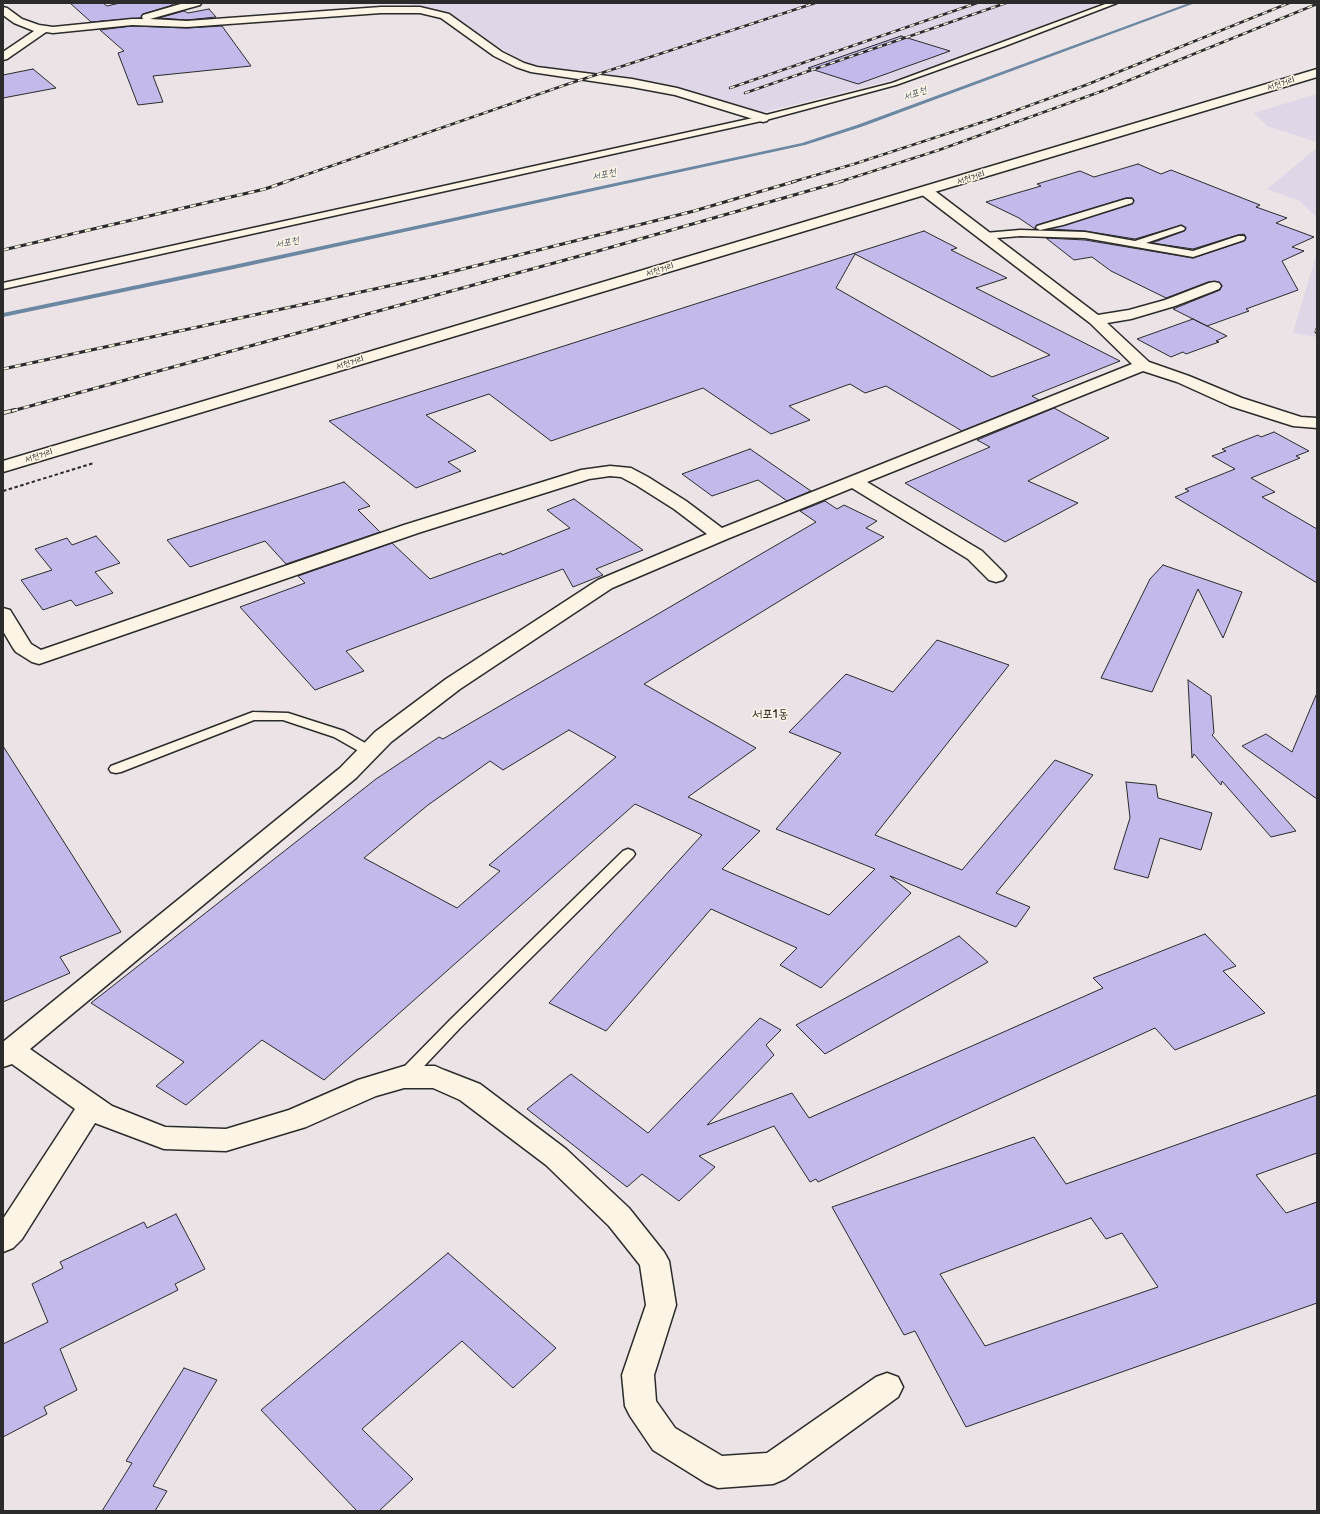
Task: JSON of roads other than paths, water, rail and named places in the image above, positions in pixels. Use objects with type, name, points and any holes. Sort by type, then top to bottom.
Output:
[{"type":"street","points":[[140,22],[149,16],[196,3]]},
{"type":"street","points":[[3,10],[18,21],[44,29],[76,28],[140,22],[210,23],[342,12],[420,10],[445,16],[498,54],[530,68],[551,73],[632,83],[677,92],[762,118]]},
{"type":"street","points":[[3,57],[44,29]]},
{"type":"street","name":"서천거리","points":[[3,467],[1317,73]]},
{"type":"street","points":[[926,191],[1095,320],[1143,365],[1182,379],[1236,402],[1298,422],[1317,423]]},
{"type":"street","points":[[1095,320],[1131,314],[1170,303],[1214,286]]},
{"type":"street","points":[[887,1387],[773,1468],[718,1472],[664,1439],[641,1406],[638,1375],[661,1305],[654,1261],[619,1217],[556,1157],[470,1092],[435,1077],[404,1077],[368,1088],[296,1119],[226,1140],[164,1138],[102,1114],[7,1054],[80,992],[348,773],[382,737],[453,684],[605,584],[720,535],[1143,365]]},
{"type":"street","points":[[3,614],[23,648],[40,658],[411,529],[587,474],[610,471],[625,472],[642,481],[680,505],[720,535]]},
{"type":"street","points":[[853,482],[975,555],[996,576]]},
{"type":"street","points":[[3,1239],[12,1230],[91,1106]]},
{"type":"lane","points":[[3,286],[762,118],[894,84],[1114,3]]},
{"type":"lane","points":[[1020,233],[1060,223],[1129,201]]},
{"type":"lane","points":[[1134,244],[1181,228]]},
{"type":"lane","points":[[985,236],[1020,233],[1085,235],[1193,254],[1241,238]]},
{"type":"lane","points":[[116,769],[253,716],[284,716],[339,734],[369,751]]},
{"type":"lane","points":[[404,1077],[455,1024],[628,854]]},
{"type":"waterway","name":"서포천","points":[[3,315],[229,268],[803,144],[859,126],[1193,3]]},
{"type":"railway","points":[[285,182],[568,84],[815,3]]},
{"type":"railway","points":[[730,88],[977,3]]},
{"type":"railway","points":[[745,93],[1006,3]]},
{"type":"railway","points":[[792,182],[854,164],[995,118],[1086,85],[1289,3]]},
{"type":"railway","points":[[839,182],[939,150],[1105,90],[1317,4]]},
{"type":"railway","points":[[3,250],[265,189],[288,181]]},
{"type":"railway","points":[[3,369],[435,276],[694,211],[796,181]]},
{"type":"railway","points":[[12,411],[598,251],[843,181]]},
{"type":"railway","points":[[3,413],[15,410]]},
{"type":"district","name":"서포1동","points":[[770,715]]}]
